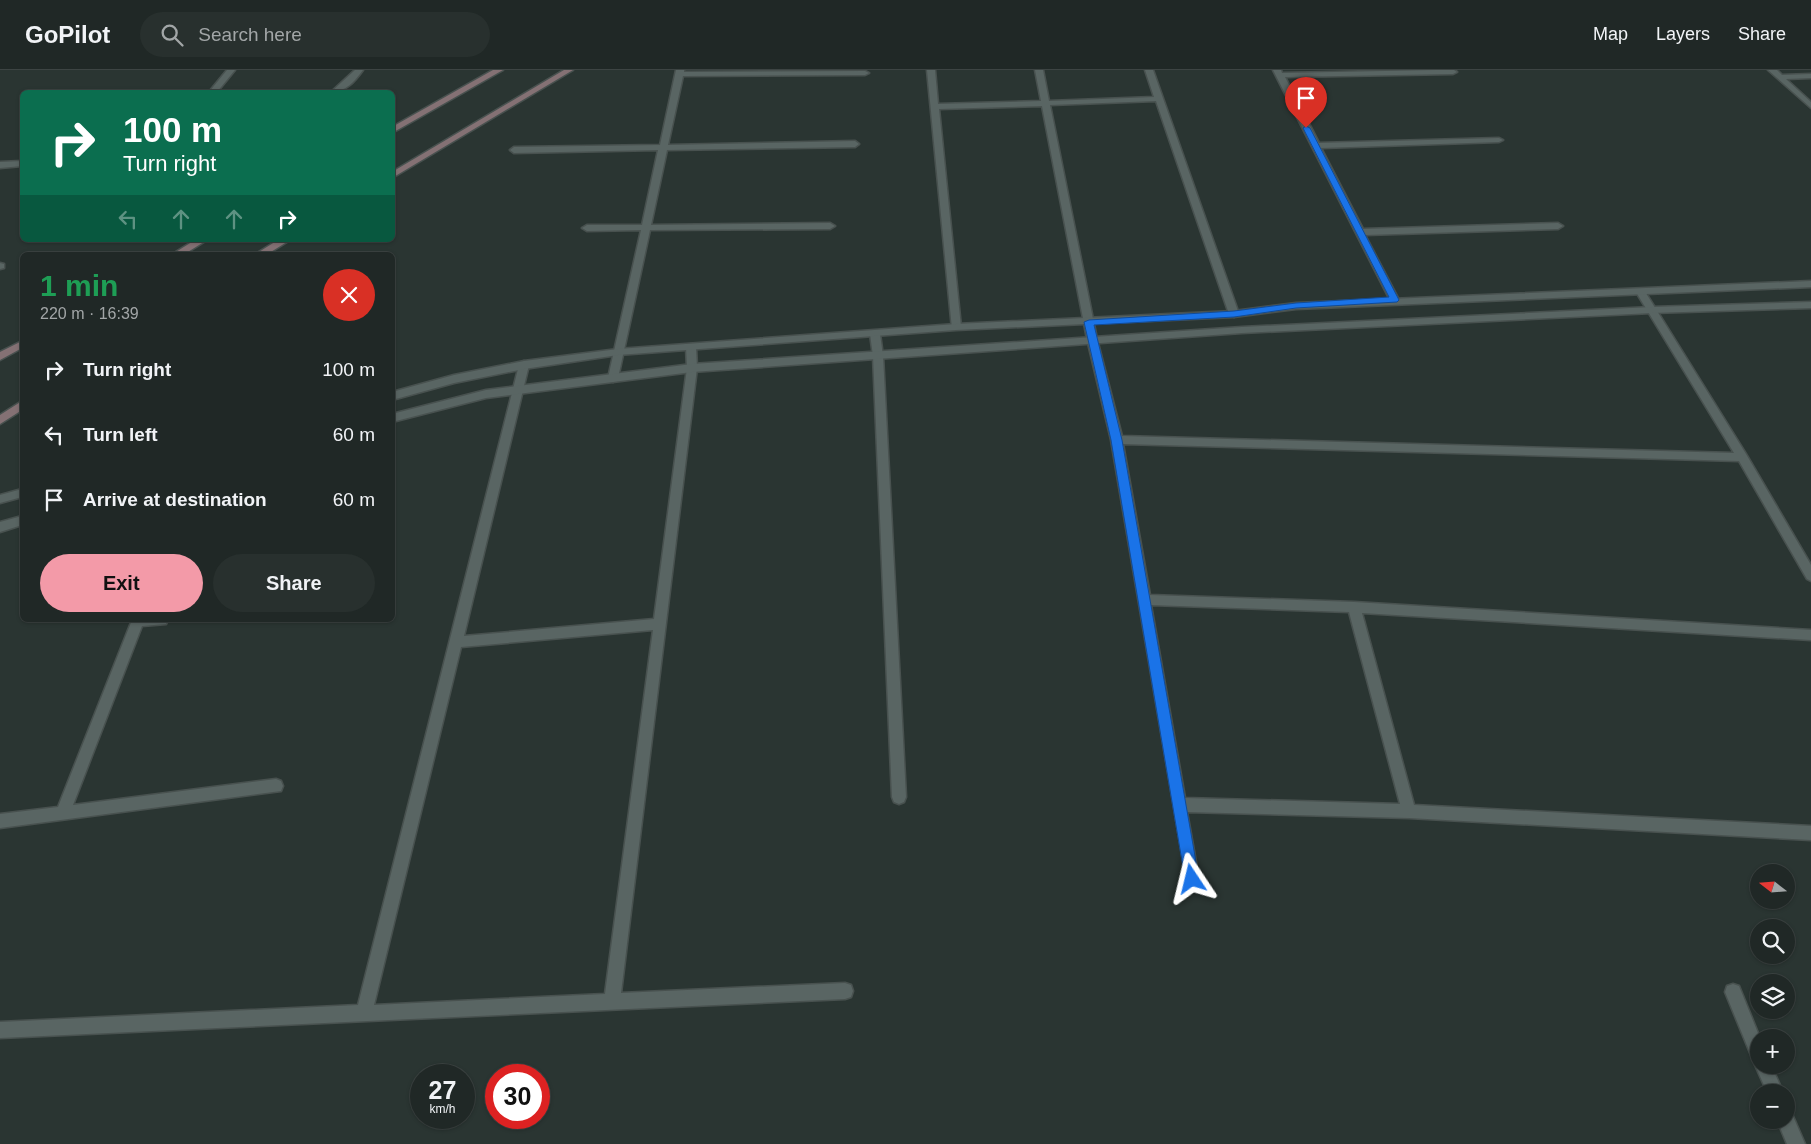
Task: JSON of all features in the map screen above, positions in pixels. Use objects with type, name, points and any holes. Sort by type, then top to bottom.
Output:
[{"type":"main road","points":[[395,129],[498,70]]},
{"type":"main road","points":[[395,174],[569,70]]},
{"type":"main road","points":[[181,252],[199,242]]},
{"type":"main road","points":[[265,252],[282,242]]},
{"type":"main road","points":[[0,357],[20,345]]},
{"type":"main road","points":[[0,420],[20,406]]},
{"type":"street","points":[[215,90],[231,70]]},
{"type":"street","points":[[339,90],[360,70]]},
{"type":"street","points":[[931,70],[956,327]]},
{"type":"street","points":[[1039,70],[1092,339],[1116,440],[1192,879]]},
{"type":"street","points":[[1149,70],[1234,314]]},
{"type":"street","points":[[1772,70],[1811,106]]},
{"type":"street","points":[[613,378],[679,72],[865,73]]},
{"type":"street","points":[[1394,300],[1278,73],[1453,72]]},
{"type":"street","points":[[1780,77],[1811,76]]},
{"type":"street","points":[[934,107],[1159,99]]},
{"type":"street","points":[[1315,146],[1499,140]]},
{"type":"street","points":[[514,150],[855,144]]},
{"type":"street","points":[[0,165],[20,164]]},
{"type":"street","points":[[587,228],[830,226]]},
{"type":"street","points":[[1360,232],[1558,226]]},
{"type":"street","points":[[395,395],[454,379],[524,365],[618,352],[956,327],[1234,314],[1296,306],[1394,300],[1811,284]]},
{"type":"street","points":[[1641,292],[1742,457],[1811,576]]},
{"type":"street","points":[[395,417],[486,394],[692,368],[1092,339],[1652,310],[1811,305]]},
{"type":"street","points":[[875,334],[878,356],[899,797]]},
{"type":"street","points":[[612,1002],[692,368],[691,347]]},
{"type":"street","points":[[364,1014],[524,365]]},
{"type":"street","points":[[1116,440],[1742,457]]},
{"type":"street","points":[[0,499],[20,494]]},
{"type":"street","points":[[0,527],[20,522]]},
{"type":"street","points":[[1145,600],[1354,607],[1811,635]]},
{"type":"street","points":[[1354,607],[1409,811]]},
{"type":"street","points":[[63,812],[138,622]]},
{"type":"street","points":[[455,642],[659,624]]},
{"type":"street","points":[[0,821],[276,786]]},
{"type":"street","points":[[1179,805],[1409,811],[1811,833]]},
{"type":"street","points":[[0,1030],[845,991]]},
{"type":"street","points":[[1733,992],[1750,1033]]},
{"type":"street","points":[[1790,1129],[1796,1144]]},
{"type":"route","points":[[1192,879],[1116,440],[1089,322],[1234,314],[1296,306],[1394,300],[1306,128]]}]
